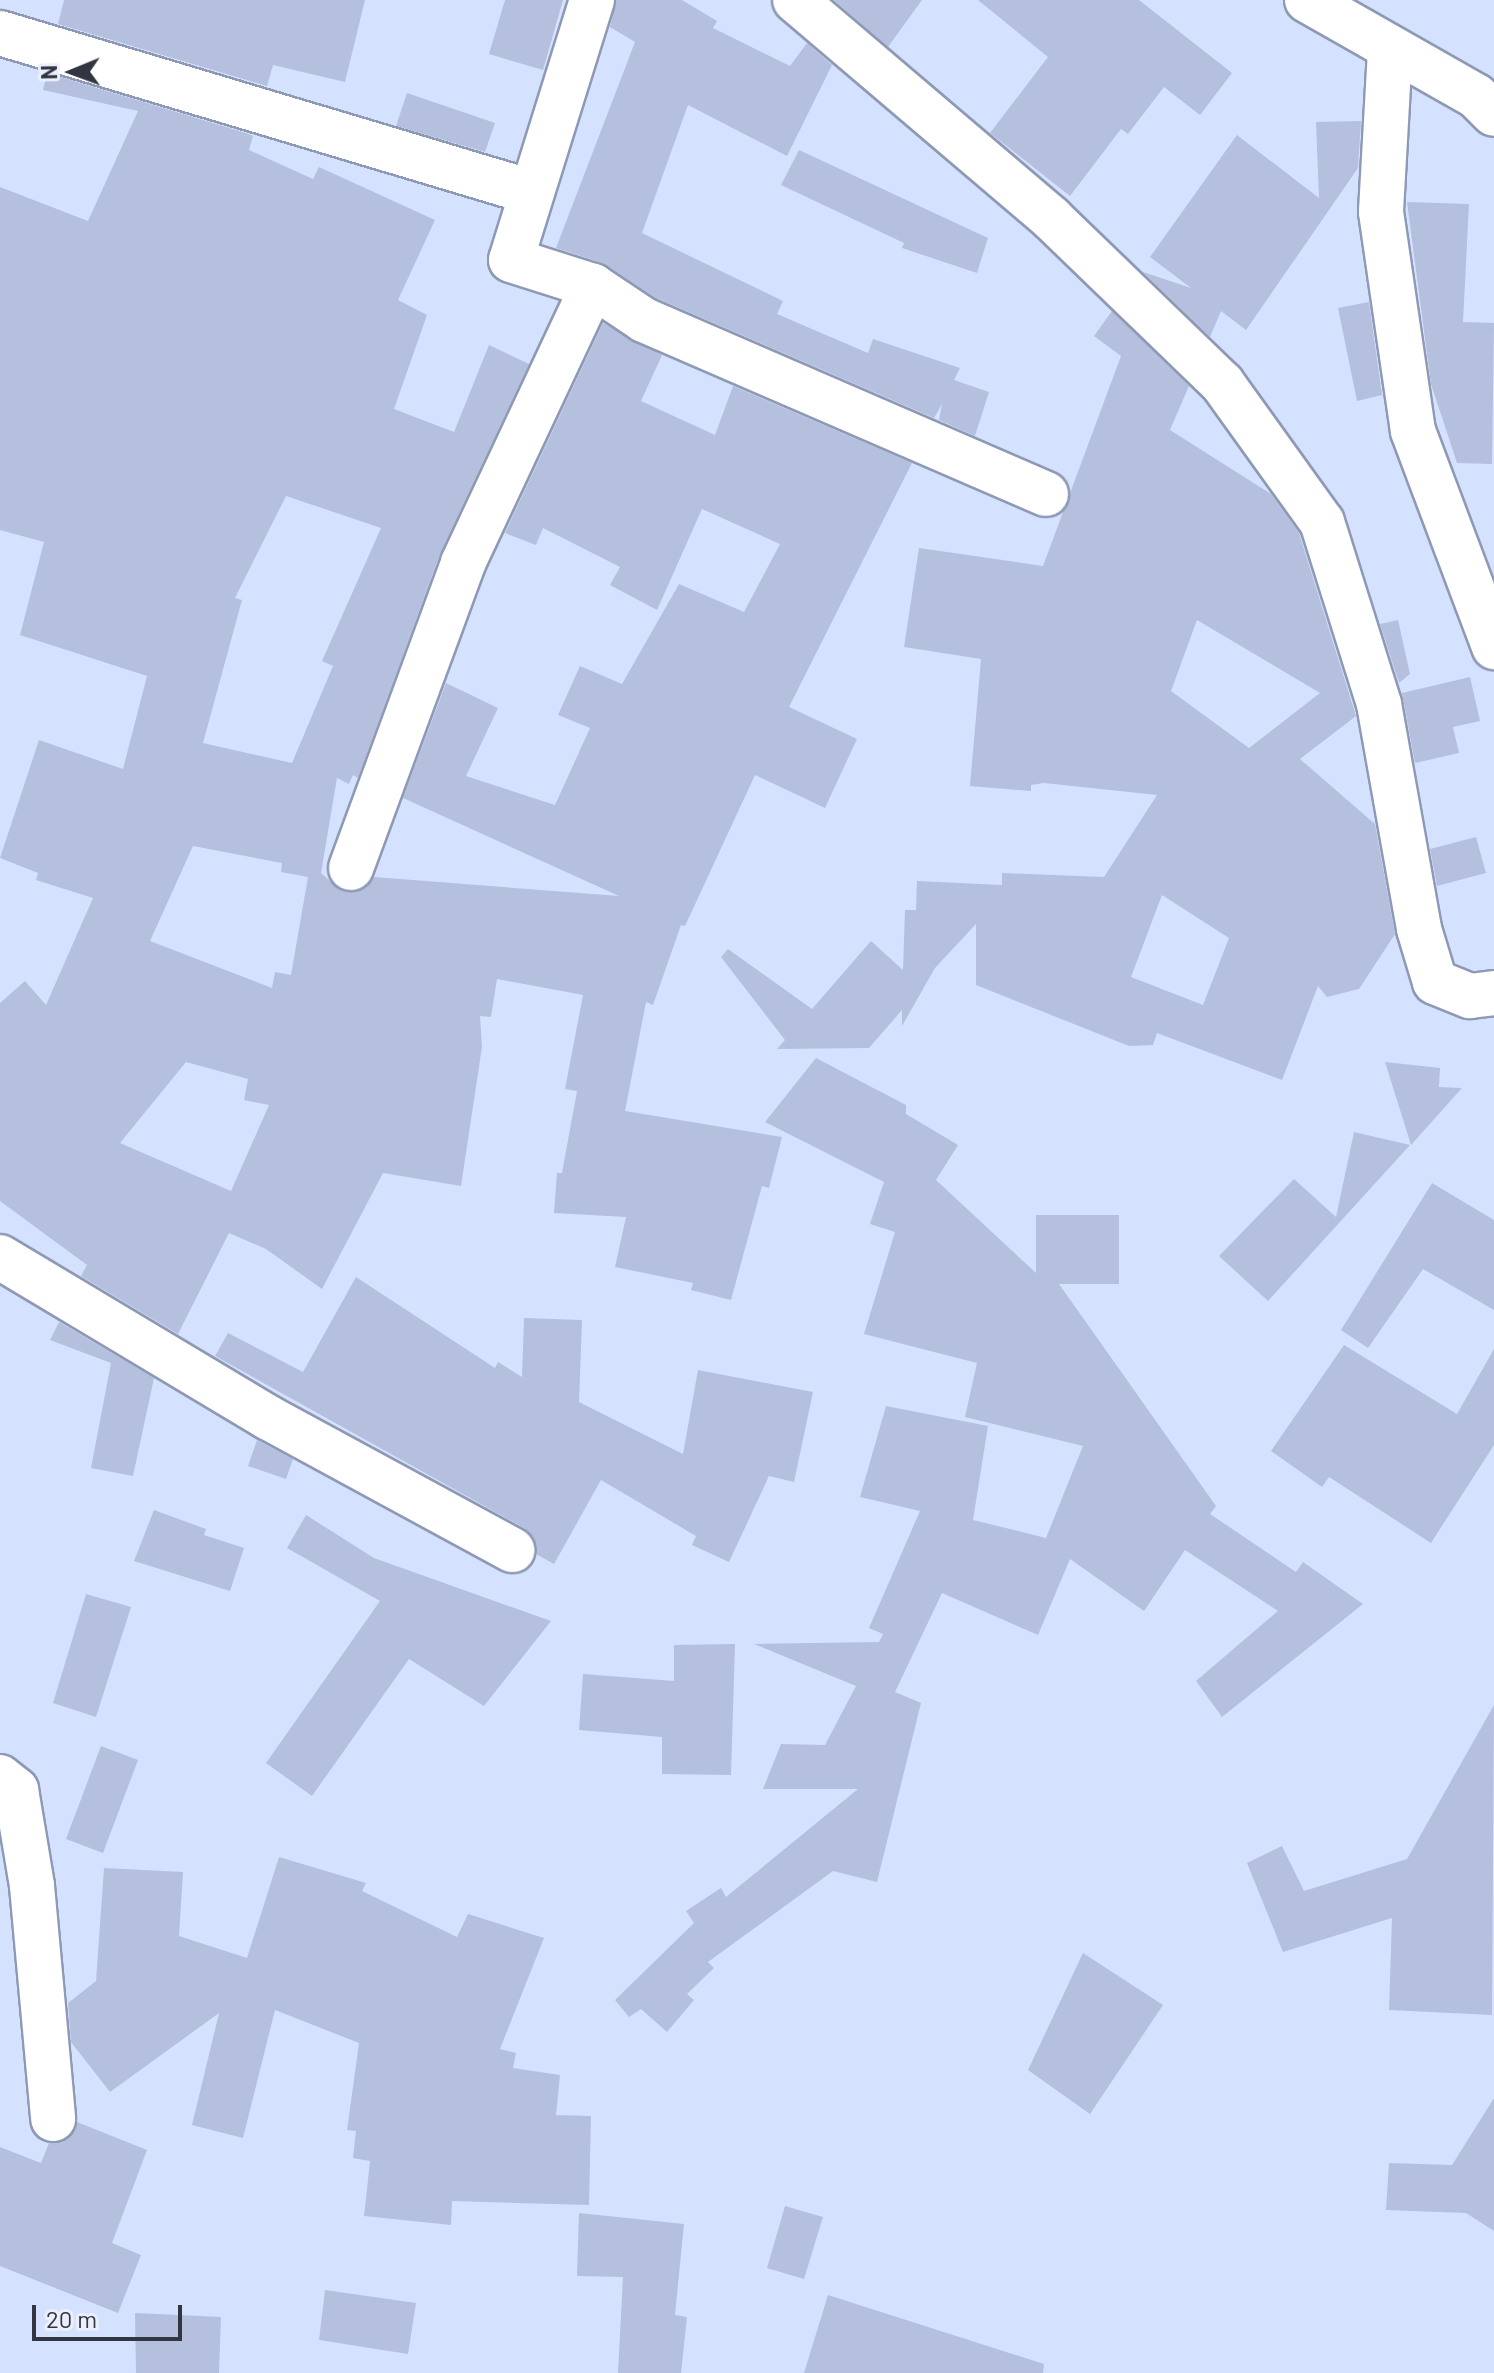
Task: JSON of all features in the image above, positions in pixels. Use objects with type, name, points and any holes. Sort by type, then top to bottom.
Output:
[{"type":"street","points":[[592,0],[511,260],[593,286],[644,320],[1046,494]]},
{"type":"street","points":[[795,0],[1051,218],[1222,383],[1322,522],[1379,704],[1419,929],[1435,982],[1470,996],[1494,993]]},
{"type":"street","points":[[1307,0],[1390,50],[1476,96],[1494,114]]},
{"type":"street","points":[[0,33],[531,192]]},
{"type":"street","points":[[1390,50],[1381,212],[1413,431],[1494,647]]},
{"type":"street","points":[[351,868],[463,563],[593,286]]},
{"type":"street","points":[[0,1257],[269,1418],[512,1550]]},
{"type":"street","points":[[0,1777],[16,1790],[32,1886],[53,2119]]},
{"type":"building","points":[[64,0],[365,0],[345,82],[273,65],[267,86],[58,24]]},
{"type":"building","points":[[505,0],[563,0],[543,70],[489,54]]},
{"type":"building","points":[[616,0],[682,0],[717,21],[713,28],[790,66],[807,43],[832,65],[787,156],[688,105],[642,233],[783,301],[777,314],[868,353],[873,339],[960,368],[954,380],[989,392],[975,436],[939,420],[942,404],[934,418],[656,298],[603,263],[556,248],[635,42],[610,27]]},
{"type":"building","points":[[834,0],[922,0],[888,47]]},
{"type":"building","points":[[978,0],[1139,0],[1232,73],[1200,115],[1164,87],[1128,134],[1121,129],[1070,196],[990,133],[1048,57]]},
{"type":"building","points":[[47,73],[246,133],[253,136],[249,150],[313,179],[319,167],[435,220],[398,300],[427,315],[394,409],[454,432],[489,345],[529,364],[440,554],[358,778],[353,775],[349,784],[337,778],[321,873],[342,891],[356,892],[374,877],[619,896],[403,798],[446,683],[498,708],[466,776],[555,805],[590,728],[558,715],[580,666],[622,684],[679,584],[744,612],[780,544],[702,509],[657,610],[610,585],[620,567],[543,528],[536,545],[505,533],[603,323],[662,355],[641,401],[715,435],[733,386],[912,463],[789,707],[857,739],[825,808],[755,775],[685,926],[681,925],[653,1005],[646,1002],[625,1111],[782,1137],[769,1188],[762,1186],[731,1300],[691,1290],[693,1283],[615,1267],[626,1217],[554,1213],[557,1173],[562,1173],[577,1091],[565,1089],[583,995],[497,979],[491,1017],[480,1016],[482,1047],[461,1186],[383,1173],[322,1289],[266,1249],[229,1233],[178,1334],[81,1276],[87,1265],[0,1201],[0,1003],[25,981],[46,1005],[93,898],[36,880],[38,873],[0,858],[39,740],[123,769],[147,676],[20,635],[44,542],[0,530],[0,187],[88,221],[138,111],[43,90]],"holes":[[[286,496],[381,528],[322,661],[333,666],[292,763],[203,743],[242,600],[235,598]],[[193,846],[282,863],[281,872],[308,877],[291,975],[275,972],[272,988],[150,941]],[[186,1062],[248,1079],[244,1100],[269,1105],[231,1191],[120,1143]]]},
{"type":"building","points":[[407,93],[495,123],[485,152],[396,126]]},
{"type":"building","points":[[1361,121],[1358,168],[1246,330],[1221,311],[1210,337],[1143,272],[1191,288],[1150,257],[1237,135],[1319,198],[1316,122]]},
{"type":"building","points":[[799,150],[988,238],[977,273],[902,248],[904,243],[781,185]]},
{"type":"building","points":[[1407,202],[1469,204],[1463,322],[1494,323],[1492,464],[1457,463],[1431,384]]},
{"type":"building","points":[[1369,302],[1382,395],[1357,401],[1338,308]]},
{"type":"building","points":[[1112,311],[1189,386],[1170,430],[1271,494],[1299,533],[1356,716],[1300,759],[1375,824],[1395,934],[1359,989],[1327,997],[1318,986],[1282,1080],[1157,1033],[1153,1045],[1129,1046],[976,985],[976,924],[935,968],[902,1026],[902,1010],[869,1048],[777,1049],[785,1040],[721,957],[728,949],[812,1009],[871,941],[903,970],[905,910],[916,910],[917,881],[1002,885],[1002,873],[1104,877],[1157,795],[1044,783],[1031,785],[1031,791],[970,786],[981,659],[904,647],[919,548],[1043,566],[1121,356],[1094,336]],"holes":[[[1197,620],[1320,693],[1249,748],[1171,691]],[[1162,895],[1229,938],[1203,1005],[1131,977]]]},
{"type":"building","points":[[1398,620],[1410,674],[1399,683],[1380,624]]},
{"type":"building","points":[[1470,677],[1480,721],[1453,727],[1459,753],[1415,763],[1402,693]]},
{"type":"building","points":[[1476,837],[1486,873],[1437,886],[1430,849]]},
{"type":"building","points":[[816,1058],[906,1105],[906,1114],[958,1145],[936,1180],[1036,1273],[1036,1215],[1119,1215],[1119,1284],[1059,1284],[1216,1506],[1210,1514],[1296,1572],[1303,1562],[1363,1604],[1222,1717],[1196,1681],[1278,1611],[1185,1550],[1144,1611],[1070,1559],[1038,1635],[942,1593],[895,1692],[921,1703],[877,1882],[833,1871],[708,1962],[714,1968],[687,1994],[694,2000],[667,2032],[641,2009],[629,2017],[615,2000],[694,1923],[686,1911],[721,1888],[726,1897],[858,1789],[763,1789],[781,1744],[825,1745],[856,1686],[754,1644],[879,1642],[883,1634],[869,1628],[920,1511],[860,1497],[886,1406],[988,1426],[973,1520],[1046,1538],[1083,1446],[965,1417],[977,1363],[864,1334],[895,1232],[870,1224],[884,1182],[765,1122]]},
{"type":"building","points":[[1385,1062],[1440,1068],[1439,1087],[1462,1088],[1411,1145]]},
{"type":"building","points":[[1354,1132],[1410,1145],[1268,1301],[1219,1256],[1294,1179],[1336,1217]]},
{"type":"building","points":[[1432,1183],[1494,1220],[1494,1310],[1423,1269],[1368,1348],[1341,1330]]},
{"type":"building","points":[[356,1277],[495,1368],[498,1362],[522,1377],[524,1318],[582,1320],[579,1402],[683,1454],[698,1370],[813,1392],[794,1482],[769,1476],[729,1562],[692,1545],[696,1536],[601,1480],[554,1564],[536,1554],[534,1538],[524,1528],[215,1356],[228,1333],[303,1372]]},
{"type":"building","points":[[59,1322],[154,1378],[133,1476],[91,1468],[111,1363],[50,1340]]},
{"type":"building","points":[[1344,1345],[1457,1414],[1494,1349],[1494,1445],[1431,1543],[1329,1477],[1322,1487],[1271,1451]]},
{"type":"building","points":[[257,1440],[293,1459],[286,1479],[248,1466]]},
{"type":"building","points":[[154,1510],[206,1529],[204,1535],[244,1548],[230,1591],[134,1561]]},
{"type":"building","points":[[306,1515],[374,1558],[551,1621],[484,1706],[409,1659],[312,1796],[266,1763],[380,1601],[287,1548]]},
{"type":"building","points":[[86,1594],[131,1607],[96,1717],[53,1703]]},
{"type":"building","points":[[735,1644],[731,1775],[662,1774],[662,1737],[579,1730],[583,1674],[674,1681],[674,1645]]},
{"type":"building","points":[[1494,1705],[1492,2015],[1389,2010],[1392,1918],[1283,1952],[1247,1863],[1282,1846],[1304,1891],[1407,1859]]},
{"type":"building","points":[[101,1746],[138,1760],[103,1853],[66,1839]]},
{"type":"building","points":[[279,1857],[366,1883],[362,1891],[457,1937],[468,1914],[544,1938],[500,2049],[516,2053],[513,2068],[560,2075],[556,2115],[591,2116],[589,2205],[452,2201],[451,2225],[364,2216],[370,2161],[353,2158],[356,2131],[347,2130],[359,2043],[275,2010],[243,2138],[192,2125],[219,2013],[110,2092],[71,2042],[68,2003],[96,1981],[104,1868],[183,1872],[179,1936],[247,1958]]},
{"type":"building","points":[[1083,1953],[1163,2005],[1090,2114],[1028,2070]]},
{"type":"building","points":[[1494,2098],[1494,2231],[1466,2213],[1386,2210],[1389,2163],[1452,2165]]},
{"type":"building","points":[[77,2122],[147,2150],[112,2243],[141,2255],[118,2313],[0,2266],[0,2147],[41,2163],[49,2143],[68,2139]]},
{"type":"building","points":[[785,2206],[823,2217],[804,2279],[767,2268]]},
{"type":"building","points":[[579,2213],[684,2224],[675,2315],[687,2317],[681,2373],[618,2373],[623,2277],[577,2276]]},
{"type":"building","points":[[325,2290],[416,2303],[408,2354],[319,2340]]},
{"type":"building","points":[[828,2295],[1044,2364],[1043,2373],[804,2373]]},
{"type":"building","points":[[135,2313],[221,2317],[219,2373],[136,2373]]}]
